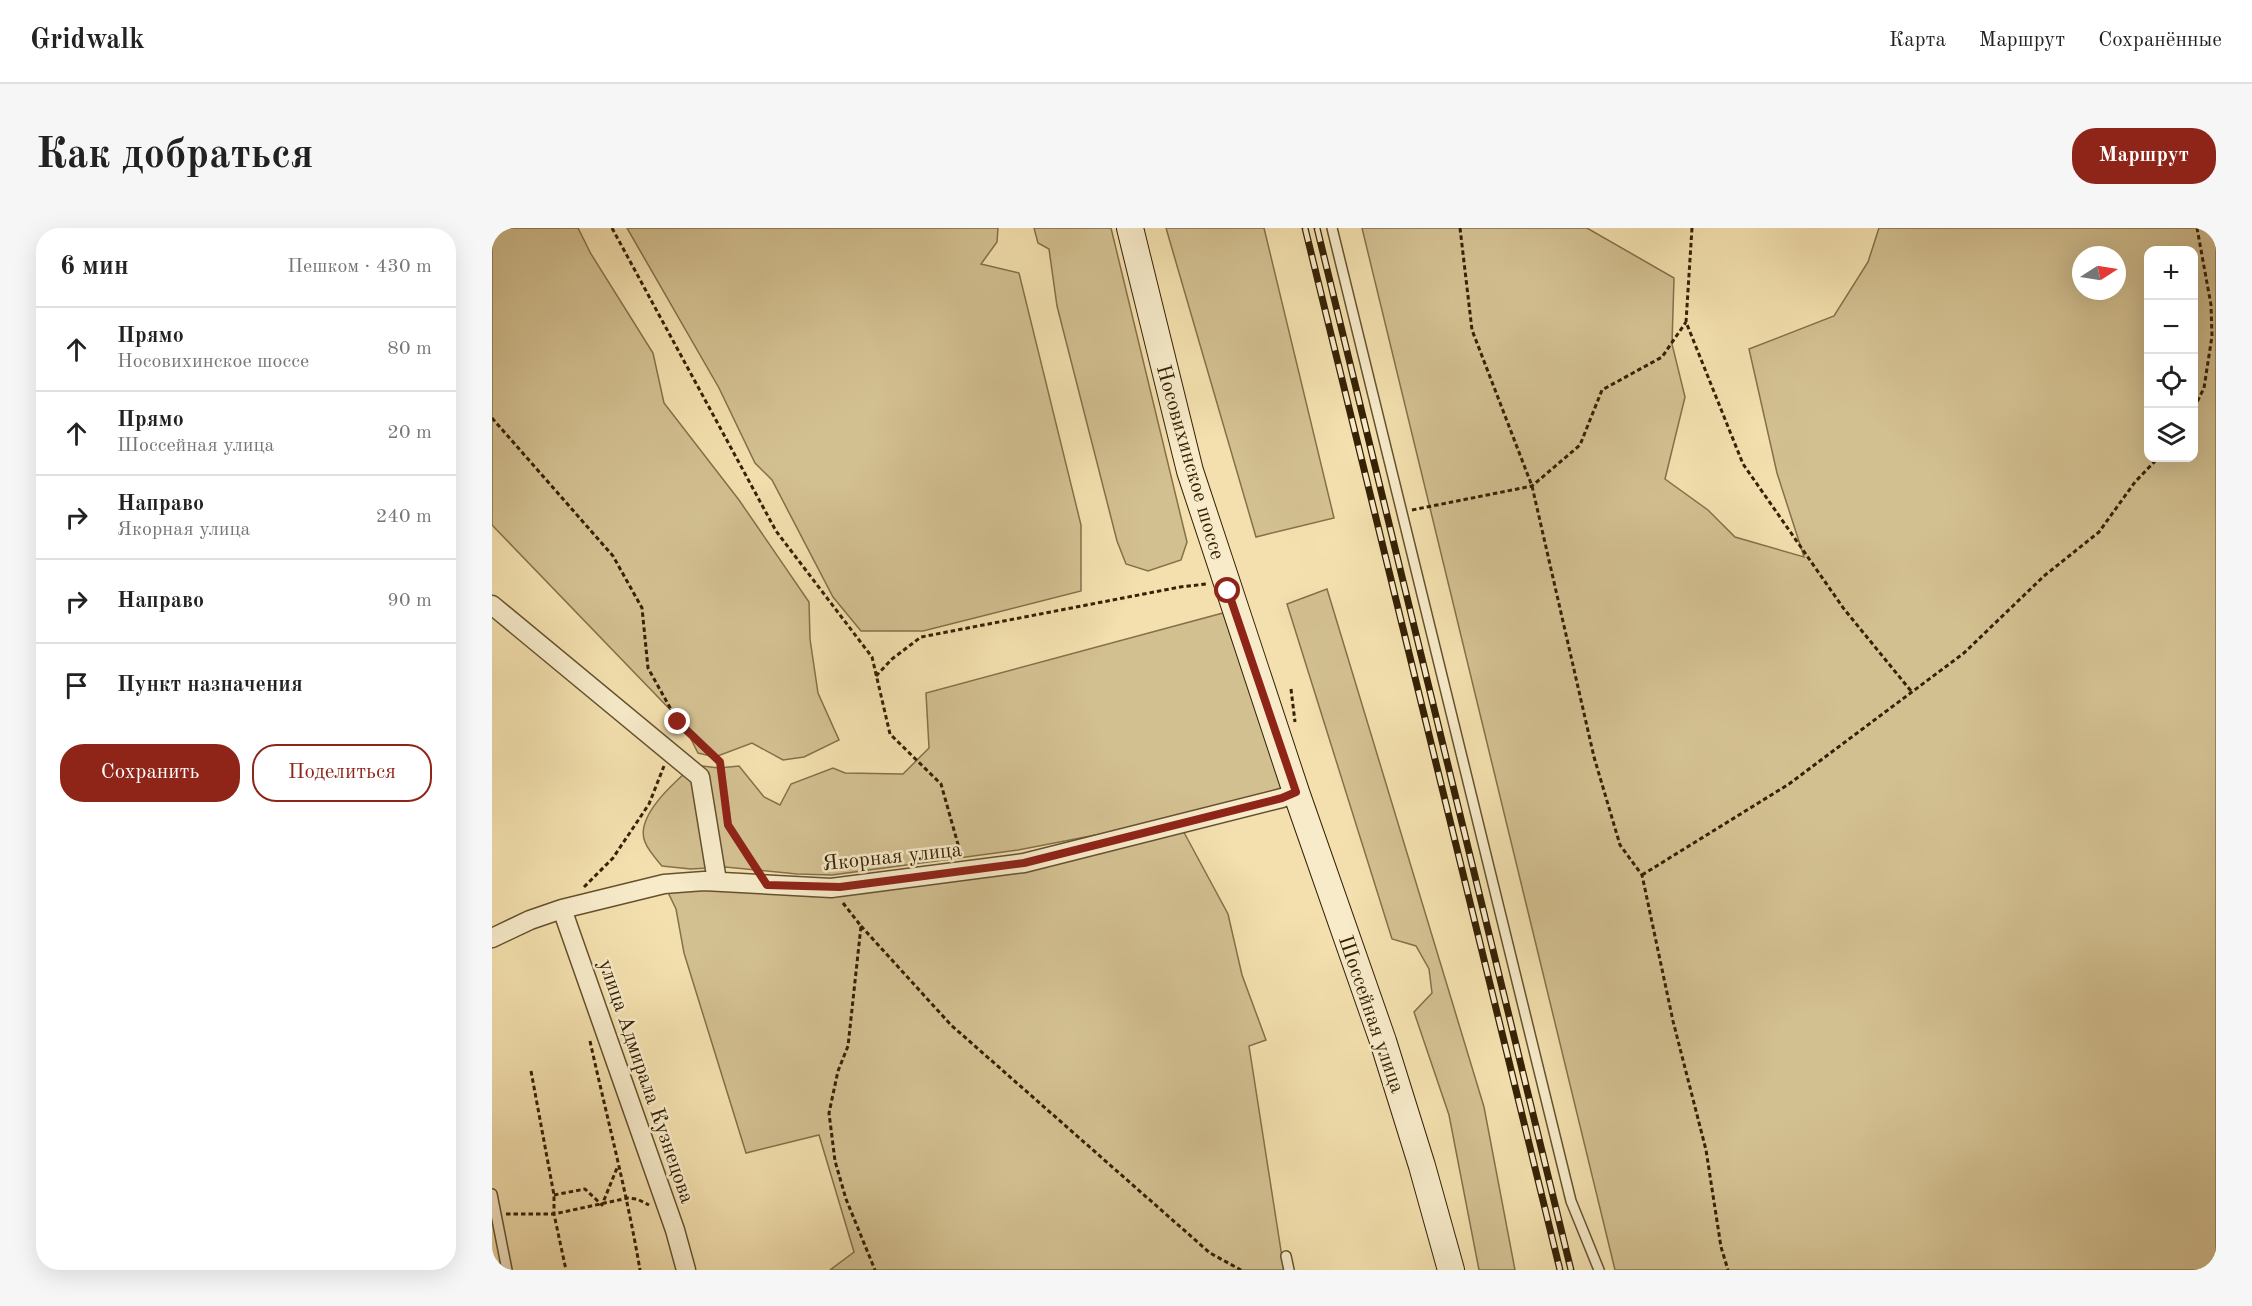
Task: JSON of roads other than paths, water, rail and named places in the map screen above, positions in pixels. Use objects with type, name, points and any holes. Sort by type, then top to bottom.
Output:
[{"type":"main road","name":"Носовихинское шоссе","points":[[1130,228],[1190,471],[1286,760]]},
{"type":"main road","name":"Шоссейная улица","points":[[1286,760],[1383,1041],[1422,1166],[1451,1270]]},
{"type":"street","points":[[492,605],[700,777],[717,881]]},
{"type":"street","name":"Якорная улица","points":[[492,938],[530,920],[562,909],[664,884],[717,881],[831,888],[1024,863],[1180,825],[1282,798],[1296,792]]},
{"type":"street","name":"улица Адмирала Кузнецова","points":[[562,909],[671,1217],[686,1270]]},
{"type":"lane","points":[[1332,228],[1571,1201],[1599,1270]]},
{"type":"lane","points":[[492,1194],[507,1270]]},
{"type":"lane","points":[[1286,1256],[1289,1270]]},
{"type":"railway","points":[[1305,228],[1560,1270]]},
{"type":"railway","points":[[1317,228],[1571,1270]]}]
